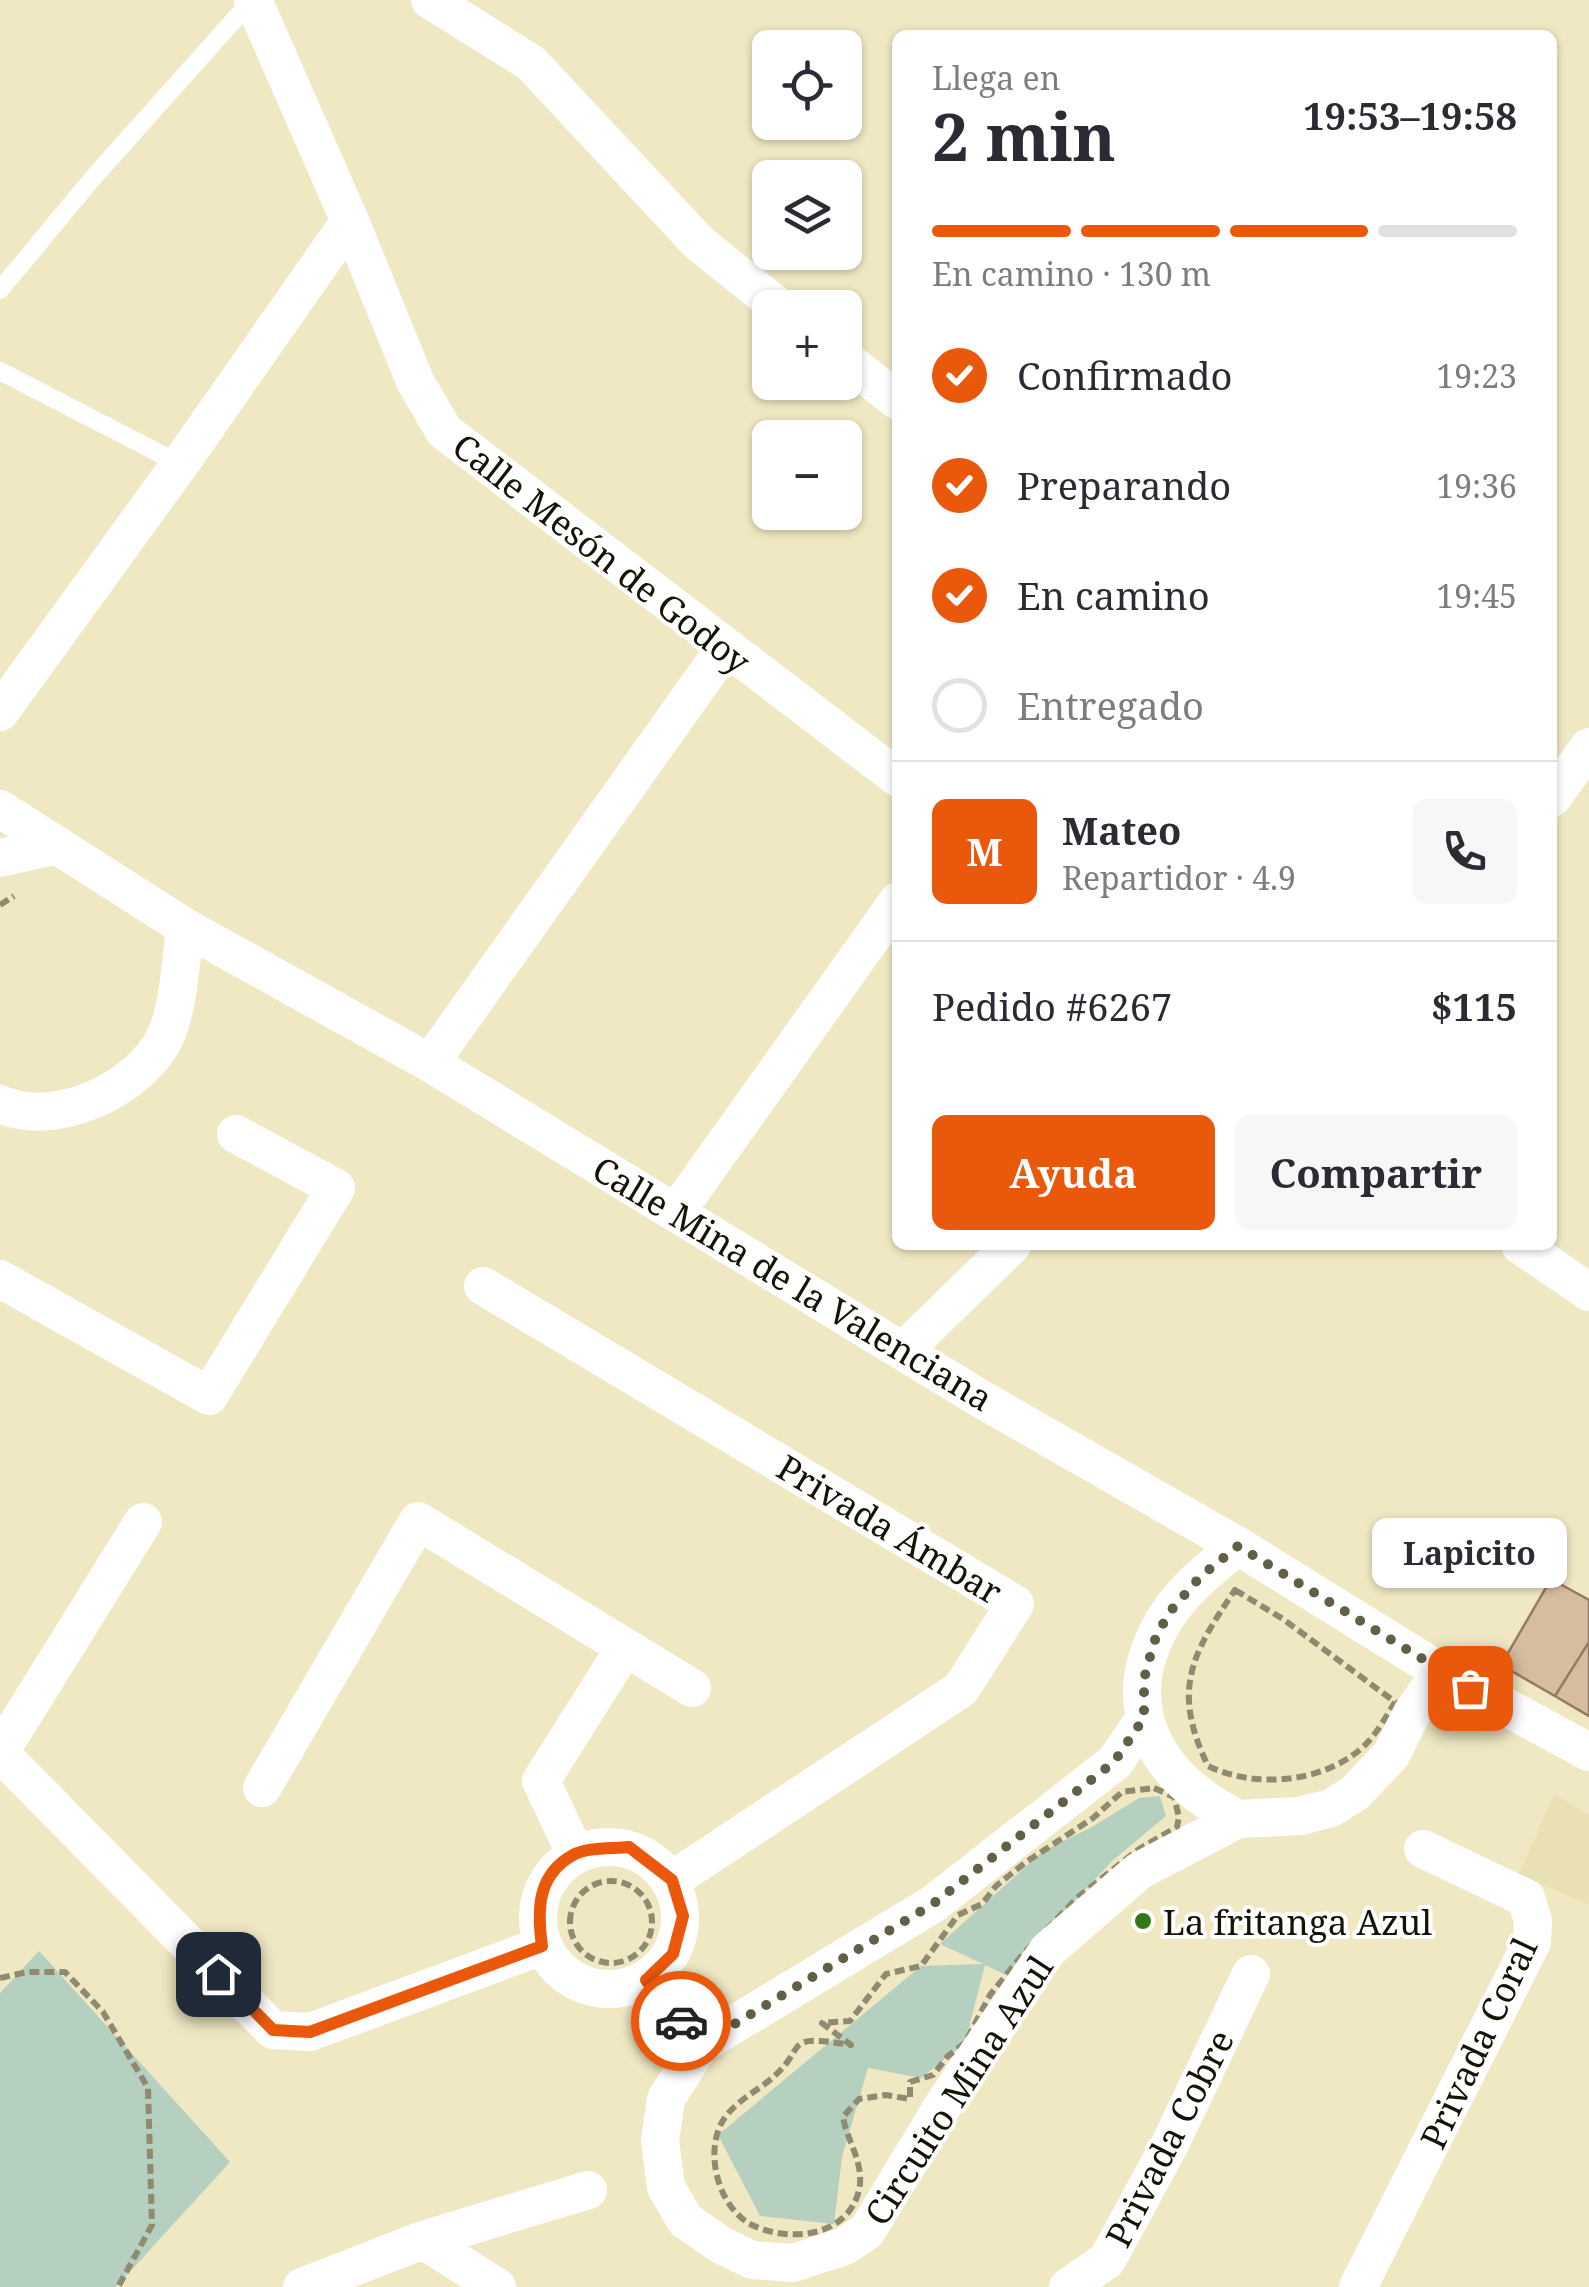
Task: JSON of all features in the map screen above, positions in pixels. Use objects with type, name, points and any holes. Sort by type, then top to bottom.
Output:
[{"type":"street","name":"Calle Mesón de Godoy","points":[[252,0],[416,382],[444,430],[892,773]]},
{"type":"street","points":[[430,0],[531,64],[699,243],[758,290]]},
{"type":"street","points":[[0,712],[350,222]]},
{"type":"street","points":[[862,372],[892,396]]},
{"type":"street","points":[[430,1063],[725,648]]},
{"type":"street","points":[[1557,791],[1589,746]]},
{"type":"street","name":"Calle Mina de la Valenciana","points":[[0,809],[186,926],[430,1063],[903,1351],[1238,1546],[1441,1672],[1589,1752]]},
{"type":"street","points":[[0,858],[58,845]]},
{"type":"street","points":[[677,1212],[892,909]]},
{"type":"street","points":[[0,1104],[12,1110],[59,1110],[104,1098],[143,1068],[166,1035],[186,926]]},
{"type":"street","points":[[0,1279],[210,1396],[336,1188],[236,1134]]},
{"type":"street","points":[[903,1351],[1007,1250]]},
{"type":"street","points":[[1527,1250],[1589,1292]]},
{"type":"street","name":"Privada Ámbar","points":[[483,1286],[1016,1604],[962,1689],[672,1880]]},
{"type":"street","points":[[262,1788],[418,1521],[692,1688]]},
{"type":"street","points":[[143,1522],[0,1753],[273,2030],[310,2032],[542,1946]]},
{"type":"street","points":[[1238,1546],[1200,1577],[1168,1614],[1154,1642],[1144,1679],[1144,1718],[1165,1765],[1212,1806],[1238,1820]]},
{"type":"street","points":[[575,1853],[541,1781],[624,1648]]},
{"type":"street","name":"Circuito Mina Azul","points":[[1144,1718],[1114,1762],[933,1904],[700,2045],[666,2099],[660,2141],[666,2186],[684,2220],[720,2246],[752,2260],[828,2271],[867,2231],[944,2104],[1048,1950],[1139,1871],[1238,1820],[1300,1816],[1331,1808],[1355,1793],[1391,1755],[1412,1713],[1441,1672]]},
{"type":"street","points":[[629,1847],[672,1880],[683,1916],[673,1954],[646,1980],[606,1990],[568,1977],[542,1946],[537,1911],[549,1877],[575,1853],[629,1847]]},
{"type":"street","name":"Privada Coral","points":[[1358,2287],[1532,1942],[1533,1921],[1526,1898],[1423,1848]]},
{"type":"street","name":"Privada Cobre","points":[[1068,2287],[1107,2260],[1170,2144],[1252,1974]]},
{"type":"street","points":[[646,1980],[700,2045]]},
{"type":"street","points":[[302,2287],[423,2240],[588,2190]]},
{"type":"street","points":[[423,2240],[497,2287]]},
{"type":"lane","points":[[0,290],[92,179],[252,0]]},
{"type":"lane","points":[[0,370],[180,464]]},
{"type":"path","points":[[1235,1590],[1395,1702],[1362,1747],[1325,1772],[1299,1778],[1258,1779],[1208,1766],[1192,1733],[1186,1690],[1198,1652],[1235,1590]]},
{"type":"path","points":[[1154,1788],[1174,1797],[1180,1817],[1177,1827],[1139,1849],[1052,1923],[990,1995],[965,2043],[933,2074],[910,2082],[910,2098],[859,2098],[843,2117],[846,2137],[860,2164],[859,2190],[846,2217],[820,2232],[792,2236],[750,2224],[730,2205],[718,2178],[714,2148],[722,2123],[740,2100],[779,2072],[797,2044],[809,2038],[852,2046],[822,2024],[850,2021],[886,1974],[921,1966],[958,1915],[982,1904],[996,1886],[1093,1818],[1122,1792],[1154,1788]]},
{"type":"path","points":[[608,1881],[630,1885],[640,1892],[653,1920],[648,1939],[638,1952],[612,1963],[586,1956],[569,1925],[574,1900],[588,1888],[608,1881]]},
{"type":"path","points":[[0,1978],[27,1972],[65,1972],[103,2012],[148,2088],[152,2226],[118,2287]]},
{"type":"shaded area","points":[[1554,1794],[1589,1815],[1589,1905],[1519,1874]]},
{"type":"green space","points":[[1160,1796],[1166,1816],[1112,1861],[1006,1975],[985,1965],[965,2043],[921,2078],[868,2068],[842,2157],[834,2224],[760,2216],[718,2135],[921,1966],[983,1964],[940,1944],[1043,1851],[1139,1798]]},
{"type":"green space","points":[[39,1951],[230,2162],[116,2287],[0,2287],[0,1993]]},
{"type":"building","points":[[1551,1579],[1589,1600],[1589,1642],[1555,1696],[1501,1665]]},
{"type":"building","points":[[1589,1642],[1589,1716],[1555,1696]]},
{"type":"way so far","points":[[681,2021],[700,2045],[933,1904],[1114,1762],[1144,1718],[1144,1679],[1154,1642],[1168,1614],[1200,1577],[1238,1546],[1470,1688]]},
{"type":"place","name":"Lapicito","points":[[1470,1688]]},
{"type":"place","name":"La fritanga Azul","points":[[1143,1921]]},
{"type":"route","points":[[218,1974],[273,2030],[310,2032],[542,1946],[537,1911],[549,1877],[575,1853],[629,1847],[672,1880],[683,1916],[673,1954],[646,1980],[681,2021]]}]
